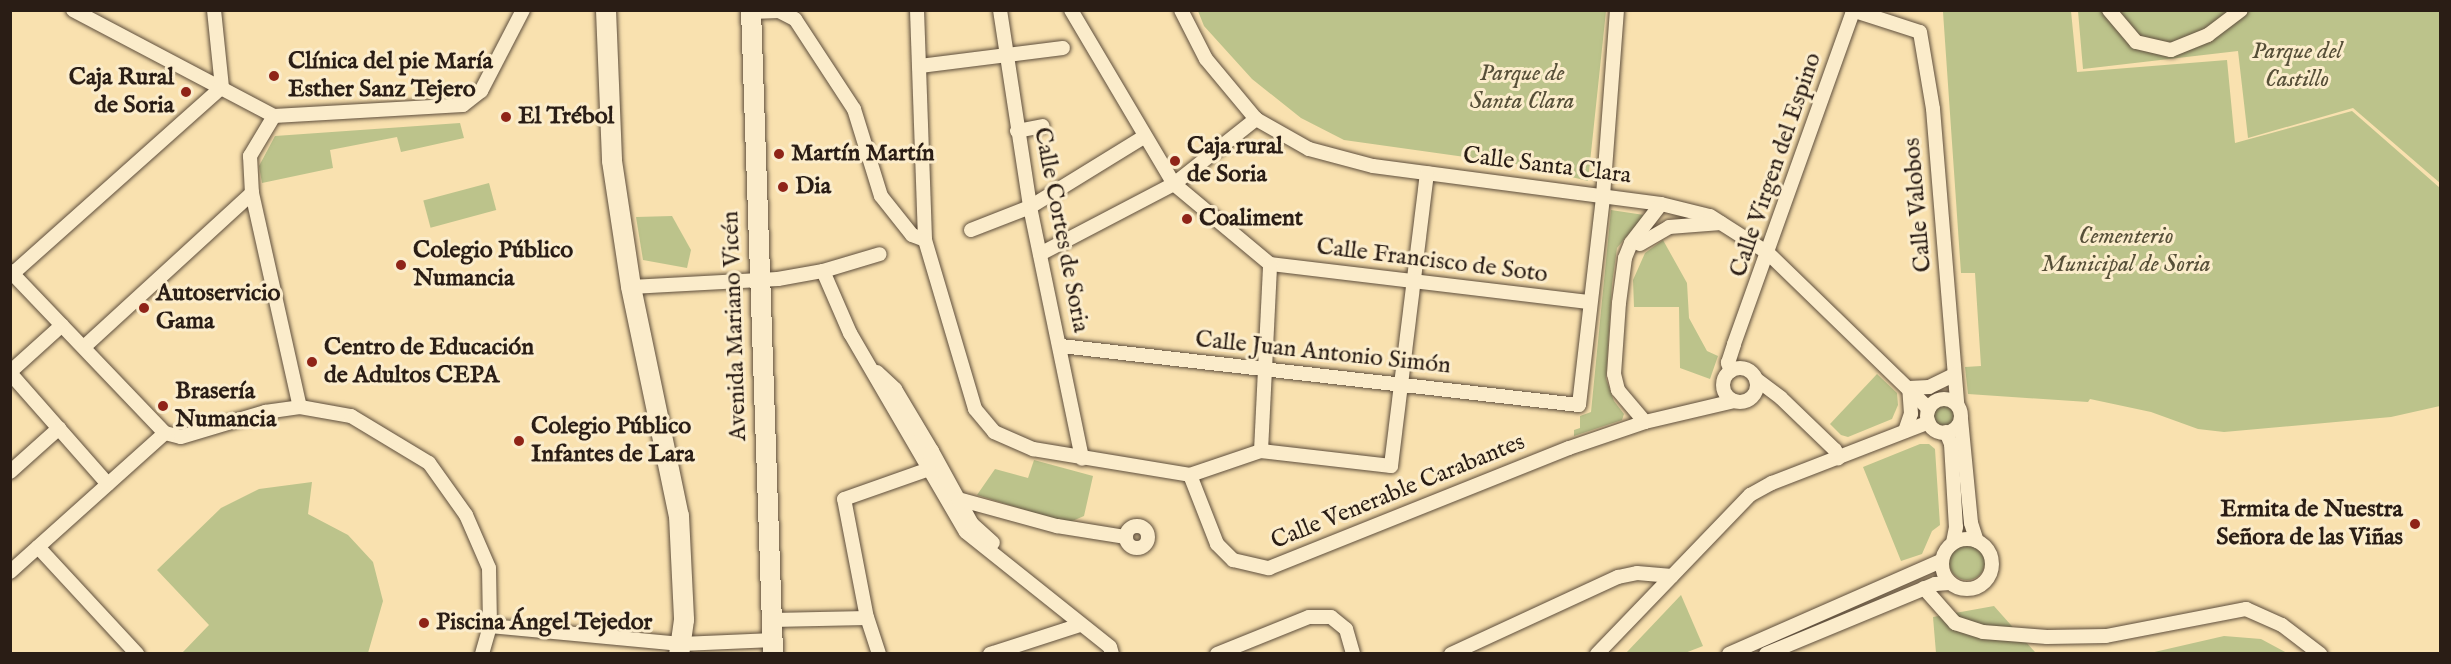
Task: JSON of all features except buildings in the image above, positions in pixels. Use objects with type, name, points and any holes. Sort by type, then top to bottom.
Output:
[{"type":"street","points":[[73,10],[274,116],[463,105],[481,91],[523,10]]},
{"type":"street","points":[[214,10],[222,87]]},
{"type":"street","points":[[606,10],[612,161],[631,287],[680,516],[684,620],[680,649]]},
{"type":"street","points":[[917,10],[925,240],[975,409],[994,432],[1013,441],[1082,459],[1190,475],[1261,451],[1391,466],[1427,173]]},
{"type":"street","name":"Calle Cortes de Soria","points":[[1000,10],[1030,207],[1061,346],[1082,459]]},
{"type":"street","points":[[1071,10],[1144,137],[1174,184],[1270,264],[1261,451]]},
{"type":"street","name":"Calle Santa Clara","points":[[1181,10],[1206,59],[1256,119],[1309,149],[1356,163],[1661,204],[1710,216],[1768,253],[1909,388],[1940,407]]},
{"type":"street","points":[[1590,302],[1603,196],[1617,10]]},
{"type":"street","points":[[2109,10],[2136,42],[2171,50],[2208,35],[2241,10]]},
{"type":"street","points":[[751,11],[779,11],[795,19],[854,109],[881,196],[912,235],[925,240]]},
{"type":"street","name":"Avenida Mariano Vicén","points":[[751,11],[774,642]]},
{"type":"street","name":"Calle Valobos","points":[[1852,11],[1920,32],[1933,109],[1954,375],[1940,407],[1961,419],[1971,523],[1977,541]]},
{"type":"street","name":"Calle Virgen del Espino","points":[[1738,370],[1741,334],[1852,11]]},
{"type":"street","points":[[920,66],[1063,48]]},
{"type":"street","points":[[222,87],[11,274],[165,433],[181,437],[264,412],[300,407],[351,416],[429,463],[466,515],[489,568],[490,626],[482,654]]},
{"type":"street","points":[[274,116],[250,156],[252,193],[300,407]]},
{"type":"street","points":[[1040,254],[1174,184],[1256,119]]},
{"type":"street","points":[[1017,131],[1042,126]]},
{"type":"street","points":[[971,230],[1030,207],[1144,137]]},
{"type":"street","points":[[84,347],[252,193]]},
{"type":"street","points":[[1645,422],[1618,390],[1614,374],[1625,258],[1631,243],[1661,204]]},
{"type":"street","points":[[1625,258],[1656,231],[1720,223]]},
{"type":"street","points":[[631,287],[759,279],[823,271],[880,254]]},
{"type":"street","name":"Calle Francisco de Soto","points":[[1270,264],[1590,302]]},
{"type":"street","points":[[823,271],[866,362],[966,532],[1110,647],[1112,654]]},
{"type":"street","name":"Calle Juan Antonio Simón","points":[[1061,346],[1579,405],[1590,302]]},
{"type":"street","points":[[62,325],[10,372],[108,484]]},
{"type":"street","points":[[866,362],[895,389],[972,524],[1016,564],[1025,580]]},
{"type":"street","points":[[1781,398],[1753,396],[1744,402],[1734,401],[1724,388],[1738,370],[1756,379],[1781,398],[1835,450],[1838,458]]},
{"type":"street","points":[[1905,431],[1911,414],[1909,388],[1929,387],[1954,375]]},
{"type":"street","points":[[1753,396],[1756,379]]},
{"type":"street","name":"Calle Venerable Carabantes","points":[[1701,409],[1724,388]]},
{"type":"street","name":"Calle Venerable Carabantes","points":[[1190,475],[1217,544],[1233,560],[1269,568],[1645,422],[1734,401]]},
{"type":"street","points":[[1597,654],[1750,495],[1905,431],[1940,407]]},
{"type":"street","points":[[1940,407],[1935,430],[1946,432],[1955,428],[1961,419]]},
{"type":"street","points":[[10,472],[59,428]]},
{"type":"street","points":[[1729,654],[1941,561],[1953,542],[1956,527],[1952,456],[1946,432]]},
{"type":"street","points":[[10,572],[165,433]]},
{"type":"street","points":[[929,469],[932,451]]},
{"type":"street","points":[[879,654],[867,618],[844,499],[929,469]]},
{"type":"street","points":[[958,499],[1058,526],[1126,537]]},
{"type":"street","points":[[1766,654],[1924,588],[1950,583],[1966,589],[1988,577],[1992,561],[1977,541],[1953,542]]},
{"type":"street","points":[[38,547],[137,654]]},
{"type":"street","points":[[1941,561],[1950,583]]},
{"type":"street","points":[[1451,654],[1618,577],[1637,573],[1672,576]]},
{"type":"street","points":[[1924,588],[1956,623],[1983,632],[2047,637],[2106,636],[2246,609],[2282,625],[2320,654]]},
{"type":"street","points":[[1217,654],[1309,617],[1331,616],[1346,628],[1353,654]]},
{"type":"street","points":[[490,626],[680,649],[774,642],[867,618]]},
{"type":"street","points":[[1609,654],[1629,622]]},
{"type":"street","points":[[990,654],[1080,625]]},
{"type":"green space","name":"Parque de Santa Clara","points":[[1198,11],[1606,11],[1588,181],[1522,165],[1344,140],[1301,118],[1252,79],[1204,26]]},
{"type":"green space","name":"Cementerio Municipal de Soria","points":[[2071,11],[2077,72],[2227,60],[2235,143],[2352,111],[2440,188],[2440,406],[2391,417],[2224,432],[2198,429],[2151,412],[2090,399],[2088,402],[1968,394],[1965,367],[1981,366],[1975,273],[1961,273],[1943,12]]},
{"type":"green space","name":"Parque del Castillo","points":[[2078,11],[2440,11],[2440,183],[2353,108],[2248,138],[2238,51],[2083,69]]},
{"type":"green space","points":[[460,123],[464,138],[401,152],[397,137],[330,150],[333,168],[262,183],[259,166],[275,136]]},
{"type":"green space","points":[[489,183],[496,210],[431,228],[423,201]]},
{"type":"green space","points":[[1611,210],[1644,215],[1617,248],[1612,284],[1606,379],[1614,401],[1624,414],[1622,420],[1574,436],[1574,430],[1580,428],[1580,416],[1591,412]]},
{"type":"green space","points":[[672,216],[691,250],[687,268],[643,260],[636,217]]},
{"type":"green space","points":[[1663,240],[1687,283],[1689,318],[1707,351],[1718,356],[1710,379],[1680,368],[1679,307],[1634,307],[1633,280],[1645,253]]},
{"type":"green space","points":[[1877,374],[1897,393],[1898,405],[1892,419],[1848,437],[1841,435],[1830,424]]},
{"type":"green space","points":[[1944,403],[1953,406],[1956,415],[1953,424],[1944,427],[1935,424],[1932,415],[1935,406]]},
{"type":"green space","points":[[1920,444],[1929,444],[1935,449],[1940,525],[1932,531],[1922,554],[1901,561],[1863,467]]},
{"type":"green space","points":[[1034,460],[1093,476],[1084,516],[1070,522],[1057,520],[977,495],[995,469],[1028,478]]},
{"type":"green space","points":[[312,482],[308,514],[348,535],[373,562],[383,601],[368,653],[182,653],[209,625],[157,570],[221,508],[259,489]]},
{"type":"green space","points":[[1967,544],[1980,549],[1985,562],[1980,575],[1967,580],[1954,575],[1949,562],[1954,549]]},
{"type":"green space","points":[[1681,595],[1703,646],[1685,653],[1626,653]]},
{"type":"green space","points":[[1994,606],[2035,652],[2116,653],[1936,653],[1933,617]]},
{"type":"green space","points":[[2224,636],[2261,639],[2287,653],[2150,653]]},
{"type":"place","name":"Clínica del pie María Esther Sanz Tejero","points":[[274,76]]},
{"type":"place","name":"Caja Rural de Soria","points":[[186,92]]},
{"type":"place","name":"El Trébol","points":[[506,117]]},
{"type":"place","name":"Martín Martín","points":[[779,154]]},
{"type":"place","name":"Caja rural de Soria","points":[[1175,161]]},
{"type":"place","name":"Dia","points":[[783,187]]},
{"type":"place","name":"Coaliment","points":[[1187,219]]},
{"type":"place","name":"Colegio Público Numancia","points":[[401,265]]},
{"type":"place","name":"Autoservicio Gama","points":[[144,308]]},
{"type":"place","name":"Centro de Educación de Adultos CEPA","points":[[312,362]]},
{"type":"place","name":"Brasería Numancia","points":[[163,406]]},
{"type":"place","name":"Colegio Público Infantes de Lara","points":[[519,441]]},
{"type":"place","name":"Ermita de Nuestra Señora de las Viñas","points":[[2415,524]]},
{"type":"place","name":"Piscina Ángel Tejedor","points":[[424,623]]}]
